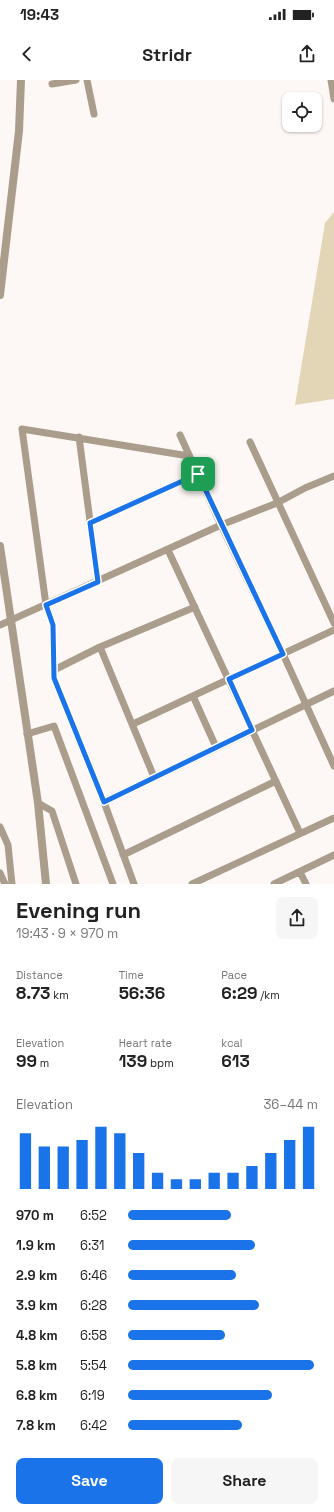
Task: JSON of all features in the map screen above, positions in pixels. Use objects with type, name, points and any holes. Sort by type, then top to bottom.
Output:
[{"type":"street","points":[[0,295],[19,131],[21,80]]},
{"type":"street","points":[[52,84],[76,80]]},
{"type":"street","points":[[87,80],[94,114]]},
{"type":"street","points":[[331,80],[334,100]]},
{"type":"street","points":[[134,884],[104,802],[54,678],[53,625],[46,605],[22,428],[189,456]]},
{"type":"street","points":[[180,435],[334,766]]},
{"type":"street","points":[[79,437],[98,582]]},
{"type":"street","points":[[250,442],[334,623]]},
{"type":"street","points":[[90,523],[198,474]]},
{"type":"street","points":[[0,625],[98,582],[221,525],[278,503],[305,488],[334,476]]},
{"type":"street","points":[[168,550],[300,833]]},
{"type":"street","points":[[0,552],[38,804],[46,884]]},
{"type":"street","points":[[54,670],[100,647],[195,607]]},
{"type":"street","points":[[133,724],[334,630]]},
{"type":"street","points":[[100,647],[154,777]]},
{"type":"street","points":[[104,802],[334,691]]},
{"type":"street","points":[[193,696],[216,747]]},
{"type":"street","points":[[27,734],[54,726],[113,884]]},
{"type":"street","points":[[123,855],[276,781]]},
{"type":"street","points":[[38,804],[52,811],[76,884]]},
{"type":"street","points":[[192,884],[334,818]]},
{"type":"street","points":[[0,827],[8,845],[12,884]]},
{"type":"street","points":[[274,884],[334,855]]},
{"type":"street","points":[[300,872],[306,884]]},
{"type":"street","points":[[0,873],[5,884]]},
{"type":"shaded area","points":[[334,212],[334,399],[295,405],[325,223]]},
{"type":"route","points":[[198,474],[283,654],[229,679],[252,730],[104,802],[54,678],[53,625],[46,605],[98,582],[90,523],[198,474]]}]
